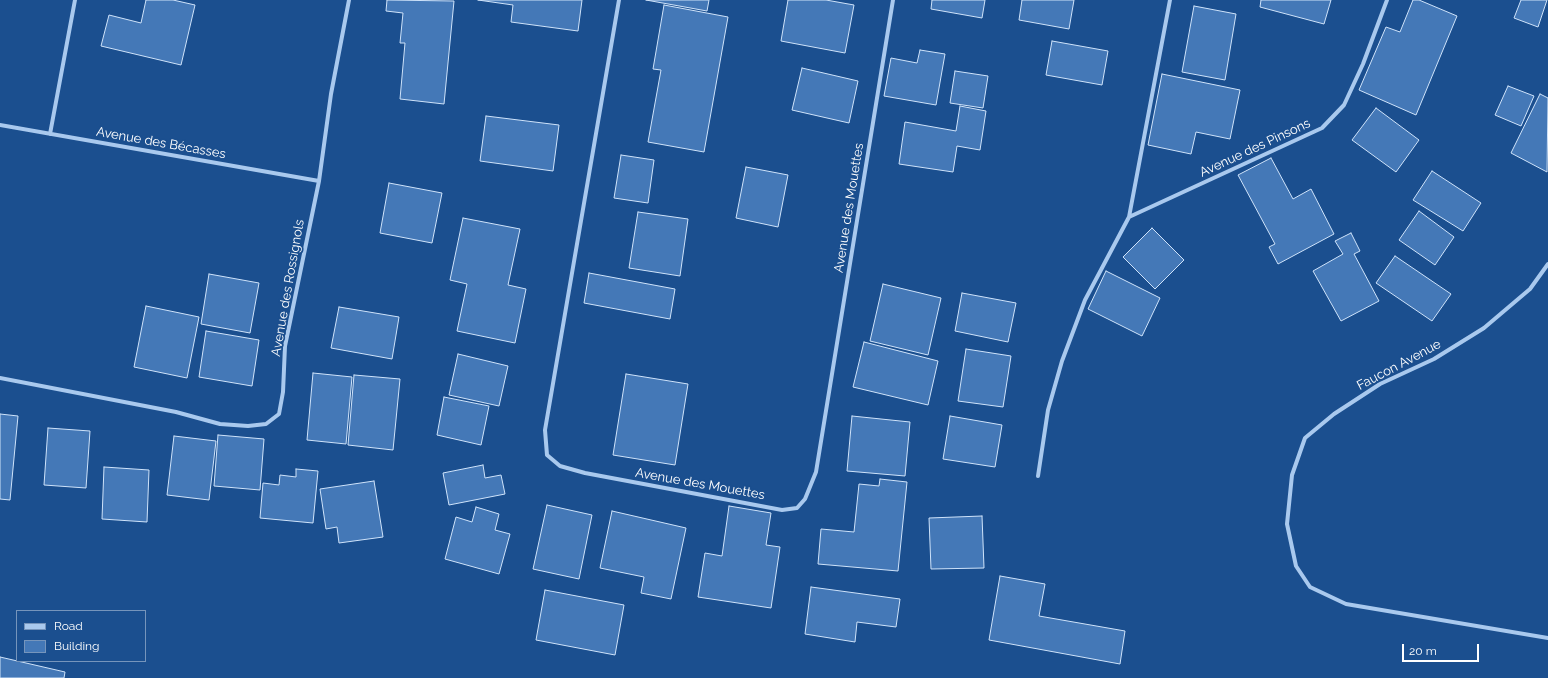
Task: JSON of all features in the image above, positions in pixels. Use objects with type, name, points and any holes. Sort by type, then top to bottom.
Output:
[{"type":"street","points":[[50,134],[74,0]]},
{"type":"street","name":"Avenue des Rossignols","points":[[0,378],[176,412],[220,424],[248,426],[266,424],[280,414],[283,392],[285,346],[319,181],[331,94],[349,0]]},
{"type":"street","name":"Avenue des Mouettes","points":[[619,0],[545,430],[547,455],[560,466],[585,473],[782,510],[797,508],[806,499],[816,472],[893,0]]},
{"type":"street","points":[[1038,476],[1048,410],[1062,361],[1085,300],[1130,216],[1170,0]]},
{"type":"street","name":"Avenue des Pinsons","points":[[1130,216],[1322,128],[1344,105],[1364,64],[1387,0]]},
{"type":"street","name":"Avenue des Bécasses","points":[[0,125],[319,181]]},
{"type":"street","name":"Faucon Avenue","points":[[1548,264],[1530,289],[1484,328],[1434,359],[1380,384],[1334,414],[1305,438],[1292,475],[1286,524],[1296,566],[1310,587],[1346,604],[1548,638]]},
{"type":"building","points":[[146,0],[173,0],[195,5],[181,65],[101,46],[109,15],[141,23]]},
{"type":"building","points":[[387,0],[454,1],[444,104],[400,99],[405,43],[400,43],[403,13],[386,11]]},
{"type":"building","points":[[478,0],[582,0],[578,31],[511,22],[513,5]]},
{"type":"building","points":[[646,0],[709,0],[707,11]]},
{"type":"building","points":[[788,0],[826,0],[854,5],[845,53],[781,41]]},
{"type":"building","points":[[932,0],[985,0],[982,18],[931,9]]},
{"type":"building","points":[[1022,0],[1074,0],[1069,29],[1019,20]]},
{"type":"building","points":[[1261,0],[1331,0],[1324,24],[1260,7]]},
{"type":"building","points":[[1413,0],[1419,0],[1457,16],[1416,115],[1359,90],[1386,27],[1400,32]]},
{"type":"building","points":[[1521,0],[1547,0],[1538,27],[1514,18]]},
{"type":"building","points":[[664,5],[728,17],[704,152],[648,142],[661,70],[653,69]]},
{"type":"building","points":[[1194,6],[1236,14],[1225,80],[1182,72]]},
{"type":"building","points":[[1052,41],[1108,51],[1102,85],[1046,75]]},
{"type":"building","points":[[920,50],[945,54],[936,105],[884,96],[891,58],[917,63]]},
{"type":"building","points":[[802,68],[858,81],[849,123],[792,110]]},
{"type":"building","points":[[955,71],[988,76],[983,108],[950,103]]},
{"type":"building","points":[[1162,74],[1240,90],[1230,139],[1196,132],[1191,154],[1148,145]]},
{"type":"building","points":[[1508,86],[1534,96],[1521,126],[1495,115]]},
{"type":"building","points":[[1540,94],[1548,98],[1547,172],[1511,153]]},
{"type":"building","points":[[960,106],[986,111],[980,150],[957,146],[953,172],[899,164],[905,122],[956,131]]},
{"type":"building","points":[[1376,108],[1419,140],[1396,172],[1352,140]]},
{"type":"building","points":[[486,116],[559,125],[553,171],[480,161]]},
{"type":"building","points":[[621,155],[654,160],[648,203],[614,198]]},
{"type":"building","points":[[1271,158],[1293,199],[1311,189],[1334,234],[1278,264],[1269,247],[1275,244],[1238,175]]},
{"type":"building","points":[[746,167],[788,175],[778,227],[736,218]]},
{"type":"building","points":[[1432,171],[1481,203],[1463,231],[1413,200]]},
{"type":"building","points":[[389,183],[442,193],[432,243],[380,233]]},
{"type":"building","points":[[1419,211],[1454,237],[1435,265],[1399,240]]},
{"type":"building","points":[[638,212],[688,219],[680,276],[629,268]]},
{"type":"building","points":[[463,218],[520,229],[508,285],[526,289],[515,343],[457,331],[467,284],[450,280]]},
{"type":"building","points":[[1152,228],[1184,260],[1155,289],[1123,257]]},
{"type":"building","points":[[1351,233],[1360,251],[1354,254],[1379,301],[1341,321],[1313,271],[1343,254],[1335,241]]},
{"type":"building","points":[[1395,256],[1451,294],[1432,321],[1376,283]]},
{"type":"building","points":[[1106,271],[1160,298],[1142,336],[1088,309]]},
{"type":"building","points":[[589,273],[675,289],[670,319],[584,303]]},
{"type":"building","points":[[209,274],[259,283],[250,333],[201,324]]},
{"type":"building","points":[[883,284],[941,298],[928,355],[870,341]]},
{"type":"building","points":[[962,293],[1016,303],[1008,342],[955,331]]},
{"type":"building","points":[[146,306],[199,317],[187,378],[134,367]]},
{"type":"building","points":[[339,307],[399,317],[392,359],[331,348]]},
{"type":"building","points":[[206,331],[259,340],[252,386],[199,377]]},
{"type":"building","points":[[864,342],[938,361],[928,405],[853,387]]},
{"type":"building","points":[[966,349],[1011,356],[1003,407],[958,401]]},
{"type":"building","points":[[458,354],[508,366],[499,406],[449,395]]},
{"type":"building","points":[[313,373],[352,377],[346,444],[307,440]]},
{"type":"building","points":[[626,374],[688,384],[675,465],[613,455]]},
{"type":"building","points":[[354,375],[400,379],[393,450],[348,445]]},
{"type":"building","points":[[444,397],[489,406],[481,445],[437,435]]},
{"type":"building","points":[[0,414],[18,416],[10,500],[0,499]]},
{"type":"building","points":[[852,416],[910,422],[905,476],[847,471]]},
{"type":"building","points":[[950,416],[1002,425],[995,467],[943,459]]},
{"type":"building","points":[[48,428],[90,431],[86,488],[44,485]]},
{"type":"building","points":[[218,435],[264,439],[260,490],[214,486]]},
{"type":"building","points":[[174,436],[216,441],[209,500],[167,495]]},
{"type":"building","points":[[483,465],[485,478],[501,475],[505,494],[449,505],[443,473]]},
{"type":"building","points":[[104,467],[149,470],[147,522],[102,519]]},
{"type":"building","points":[[296,469],[318,471],[313,523],[260,518],[263,483],[279,485],[280,475],[296,477]]},
{"type":"building","points":[[880,479],[907,482],[898,571],[818,564],[821,529],[854,532],[859,484],[879,486]]},
{"type":"building","points":[[374,481],[383,537],[339,543],[337,527],[326,529],[320,489]]},
{"type":"building","points":[[547,505],[592,515],[579,579],[533,569]]},
{"type":"building","points":[[729,506],[771,513],[766,545],[780,547],[771,608],[698,597],[705,553],[722,556]]},
{"type":"building","points":[[476,507],[499,514],[495,530],[510,534],[499,574],[445,559],[456,517],[472,522]]},
{"type":"building","points":[[612,511],[686,528],[671,599],[641,593],[644,577],[600,568]]},
{"type":"building","points":[[982,516],[984,568],[931,569],[929,518]]},
{"type":"building","points":[[1000,576],[1045,584],[1039,616],[1125,631],[1120,664],[989,640]]},
{"type":"building","points":[[811,587],[900,599],[896,627],[857,622],[855,642],[805,634]]},
{"type":"building","points":[[545,590],[624,605],[615,655],[536,640]]},
{"type":"building","points":[[0,657],[16,661],[16,662],[65,672],[64,678],[0,678]]}]
